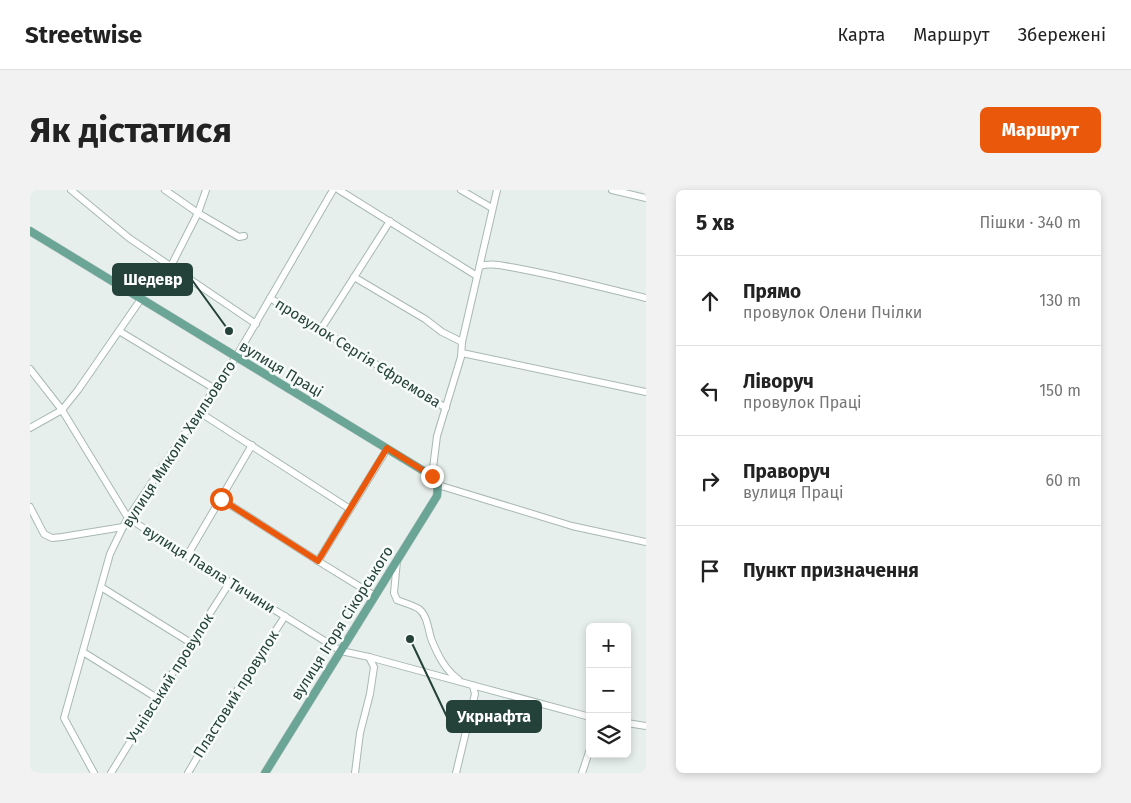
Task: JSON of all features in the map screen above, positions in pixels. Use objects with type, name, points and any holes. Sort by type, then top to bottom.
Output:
[{"type":"main road","name":"вулиця Праці","points":[[30,231],[432,476],[438,485]]},
{"type":"main road","name":"вулиця Ігоря Сікорського","points":[[265,773],[437,496],[438,485]]},
{"type":"street","points":[[71,190],[129,238],[256,324]]},
{"type":"street","points":[[165,190],[198,213],[239,237],[244,236]]},
{"type":"street","points":[[171,266],[198,213],[206,190]]},
{"type":"street","name":"вулиця Миколи Хвильового","points":[[94,773],[64,716],[110,554],[128,518],[236,358],[333,190]]},
{"type":"street","points":[[339,190],[477,276]]},
{"type":"street","points":[[460,190],[492,208]]},
{"type":"street","points":[[432,476],[438,436],[462,357],[462,342],[497,190]]},
{"type":"street","points":[[612,190],[646,198]]},
{"type":"street","points":[[321,329],[390,222]]},
{"type":"street","points":[[480,266],[485,264],[496,265],[548,274],[646,298]]},
{"type":"street","points":[[354,277],[425,319],[442,332],[462,342]]},
{"type":"street","name":"провулок Сергія Єфремова","points":[[270,298],[446,408]]},
{"type":"street","points":[[30,428],[62,410],[141,300]]},
{"type":"street","points":[[120,331],[215,389]]},
{"type":"street","points":[[462,353],[646,392]]},
{"type":"street","name":"вулиця Павла Тичини","points":[[30,369],[62,410],[128,518],[187,556],[341,650],[586,715]]},
{"type":"street","points":[[200,412],[350,509]]},
{"type":"street","points":[[187,556],[252,445]]},
{"type":"street","points":[[318,561],[387,448]]},
{"type":"street","points":[[438,485],[572,526],[646,542]]},
{"type":"street","points":[[221,499],[375,596]]},
{"type":"street","points":[[30,507],[44,534],[52,538],[62,538],[124,527]]},
{"type":"street","points":[[397,560],[394,593],[397,600],[419,610],[426,618],[432,640],[443,663],[451,674],[463,683]]},
{"type":"street","name":"Учнівський провулок","points":[[111,773],[230,582]]},
{"type":"street","points":[[101,587],[191,643]]},
{"type":"street","name":"Пластовий провулок","points":[[188,773],[231,700],[285,616]]},
{"type":"street","points":[[82,652],[157,698]]},
{"type":"street","points":[[355,773],[360,733],[370,694],[374,666],[369,657]]},
{"type":"street","points":[[456,773],[475,694],[473,686]]},
{"type":"street","points":[[631,724],[646,726]]},
{"type":"street","points":[[582,773],[587,758]]},
{"type":"place","name":"Шедевр","points":[[229,331]]},
{"type":"place","name":"Укрнафта","points":[[410,639]]},
{"type":"route","points":[[221,499],[318,561],[387,448],[432,476]]}]
